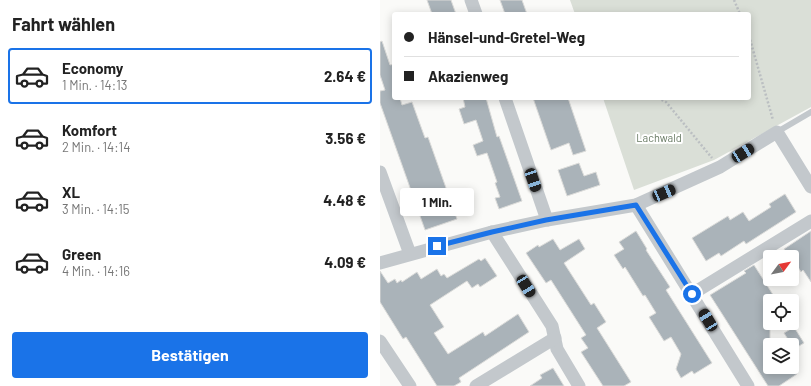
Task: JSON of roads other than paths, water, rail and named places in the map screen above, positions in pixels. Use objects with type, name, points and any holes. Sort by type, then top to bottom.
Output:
[{"type":"street","points":[[471,0],[475,12]]},
{"type":"street","points":[[506,100],[546,220]]},
{"type":"street","points":[[380,263],[492,232],[546,220],[636,205],[720,167],[776,132],[811,187]]},
{"type":"street","points":[[380,172],[410,254]]},
{"type":"street","points":[[636,205],[748,386]]},
{"type":"street","points":[[692,294],[811,221]]},
{"type":"street","points":[[492,232],[552,326],[557,349],[579,386]]},
{"type":"street","points":[[476,386],[555,338]]},
{"type":"street","points":[[380,341],[410,386]]},
{"type":"lane","points":[[776,132],[811,112]]},
{"type":"park label","name":"Lachwald","points":[[659,138]]}]
